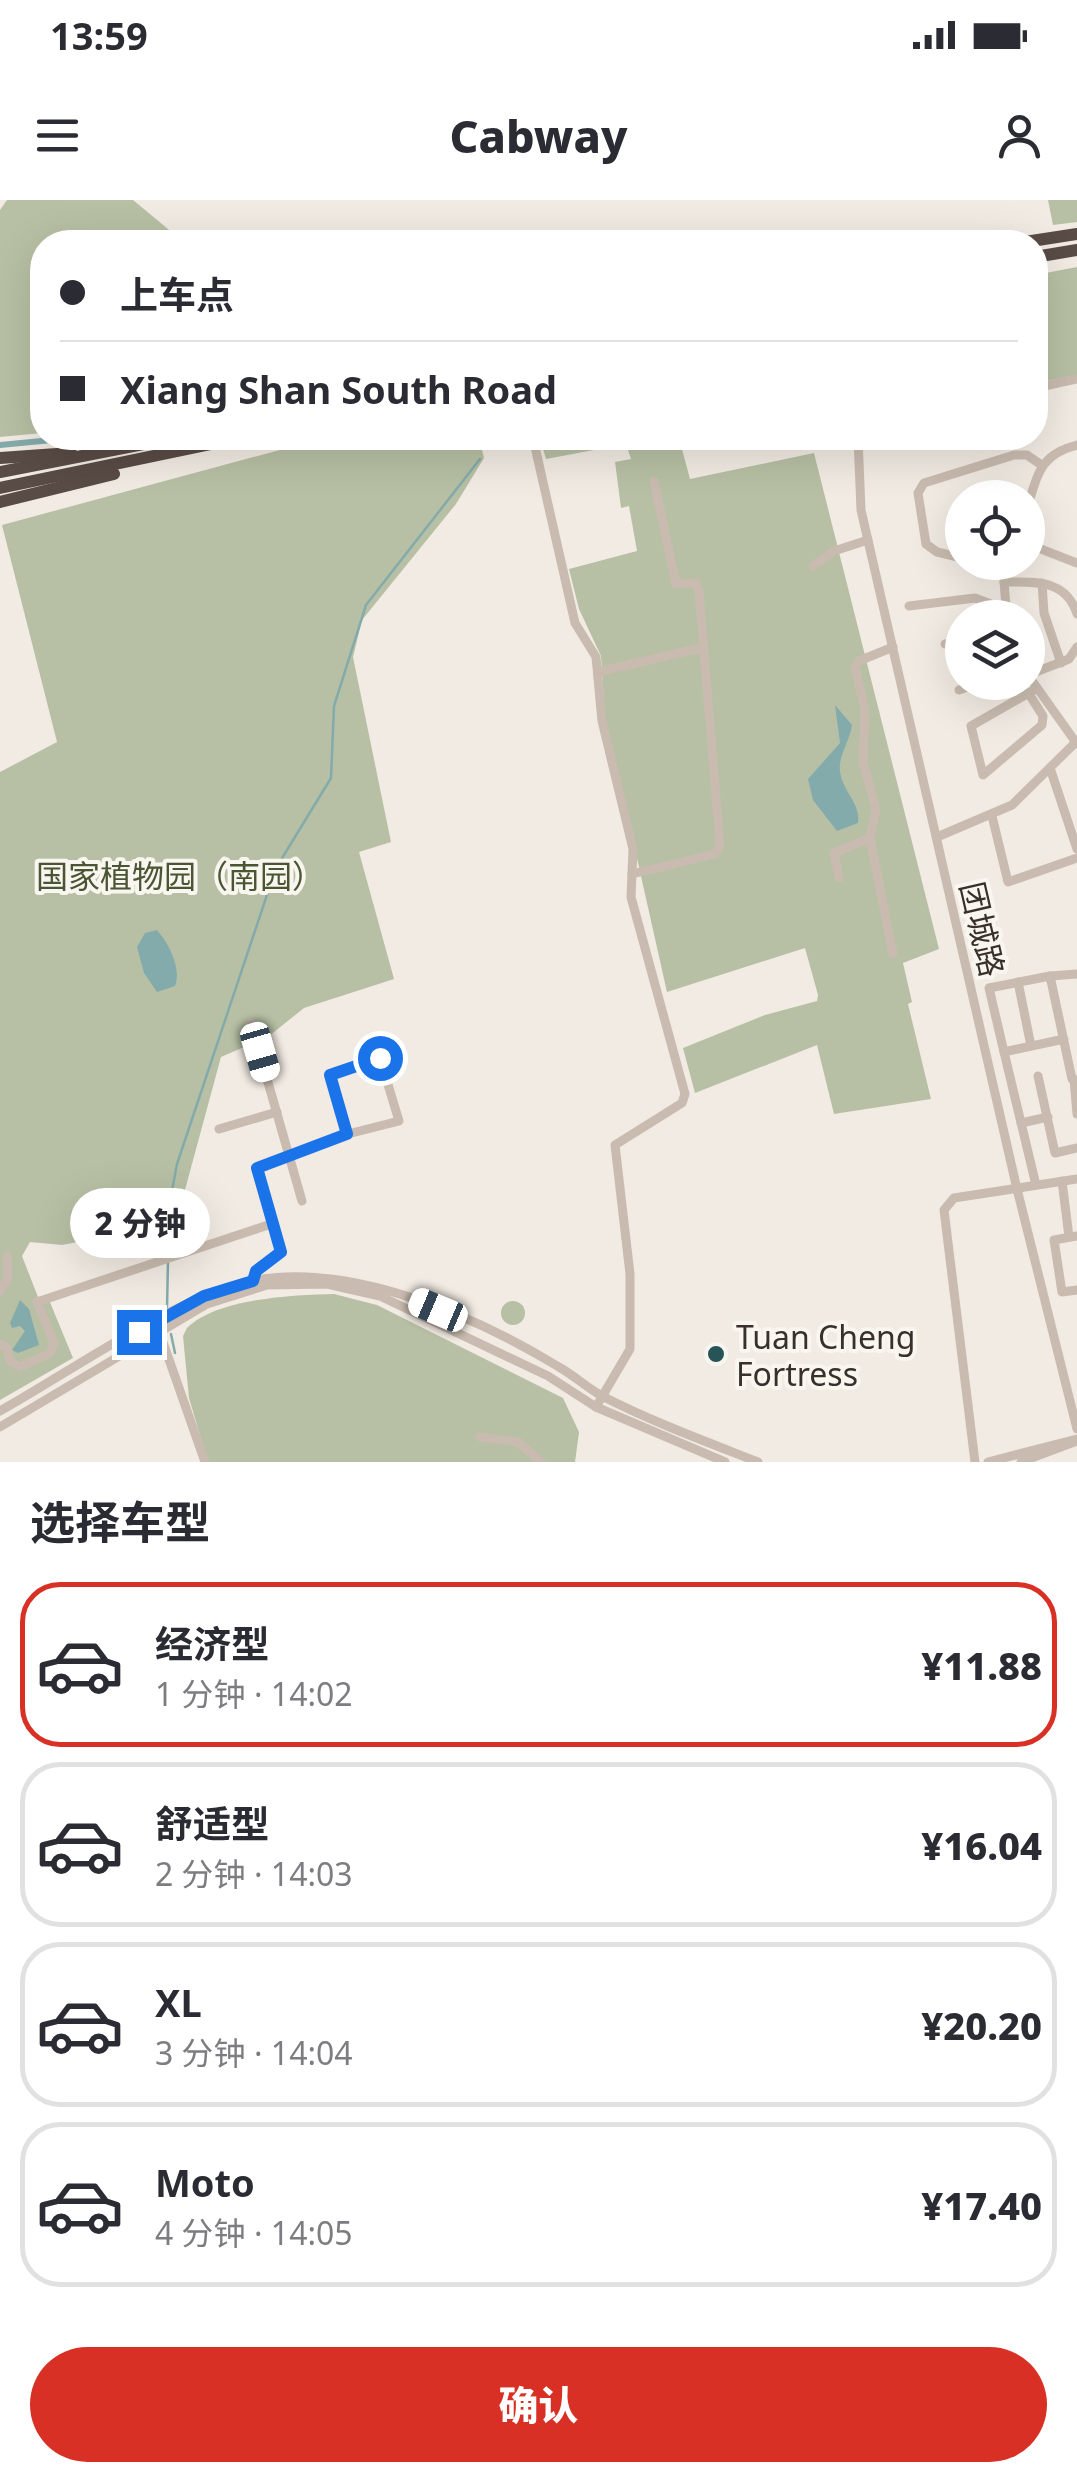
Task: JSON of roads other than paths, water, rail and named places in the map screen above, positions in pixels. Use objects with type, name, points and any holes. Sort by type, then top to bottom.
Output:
[{"type":"highway","points":[[1048,238],[1077,234]]},
{"type":"highway","points":[[1048,254],[1077,250]]},
{"type":"highway","points":[[0,458],[114,450]]},
{"type":"highway","points":[[0,472],[122,450]]},
{"type":"highway","points":[[0,488],[189,450]]},
{"type":"highway","points":[[0,502],[86,483],[164,456]]},
{"type":"street","points":[[1048,385],[1077,379]]},
{"type":"street","points":[[1035,480],[1040,464],[1048,456],[1077,446]]},
{"type":"street","points":[[536,450],[575,622],[596,656],[602,720],[633,848],[631,896],[685,1094],[682,1103],[614,1144],[630,1274],[630,1349],[596,1406]]},
{"type":"street","name":"团城路","points":[[859,450],[868,540],[1017,1189],[1077,1429]]},
{"type":"street","points":[[945,554],[926,544],[918,493],[924,482],[1014,455],[1027,455],[1040,464]]},
{"type":"street","points":[[632,874],[714,854],[720,846],[696,582],[676,584],[654,481]]},
{"type":"street","points":[[813,566],[834,551],[868,540]]},
{"type":"street","points":[[1045,551],[1077,563]]},
{"type":"street","points":[[1004,600],[1004,582],[1042,583],[1070,597],[1077,614]]},
{"type":"street","points":[[1042,583],[1044,614],[1061,663]]},
{"type":"street","points":[[958,600],[984,600]]},
{"type":"street","points":[[909,606],[945,602]]},
{"type":"street","points":[[892,954],[870,838],[876,809],[863,762],[865,710],[855,667],[859,661],[893,647]]},
{"type":"street","points":[[1045,669],[1061,663],[1077,647]]},
{"type":"street","points":[[598,672],[696,649],[703,652]]},
{"type":"street","points":[[1032,692],[1043,716],[1042,726],[984,776],[971,726],[1032,692]]},
{"type":"street","points":[[937,836],[1012,805],[1077,742],[1039,700]]},
{"type":"street","points":[[1050,768],[1077,849]]},
{"type":"street","points":[[992,816],[1008,882],[1077,858]]},
{"type":"street","points":[[839,878],[834,853],[870,838]]},
{"type":"street","points":[[1036,1185],[989,988],[1077,974]]},
{"type":"street","points":[[1050,976],[1075,1079],[1077,1114]]},
{"type":"street","points":[[1018,982],[1032,1046]]},
{"type":"street","points":[[251,1023],[302,1201]]},
{"type":"street","points":[[1004,1052],[1064,1039]]},
{"type":"street","points":[[347,1134],[330,1075],[402,1050]]},
{"type":"street","points":[[253,1281],[256,1271],[281,1252],[257,1168],[347,1134],[400,1121],[380,1058]]},
{"type":"street","points":[[1038,1076],[1056,1153],[1077,1148]]},
{"type":"street","points":[[219,1129],[278,1112]]},
{"type":"street","points":[[1021,1123],[1048,1117]]},
{"type":"street","points":[[975,1462],[944,1210],[954,1198],[1077,1179]]},
{"type":"street","points":[[1062,1182],[1073,1237],[1054,1240],[1062,1292],[1077,1290]]},
{"type":"street","points":[[0,1344],[7,1348],[10,1362],[20,1368],[50,1353],[54,1343],[37,1302],[271,1224]]},
{"type":"street","points":[[0,1291],[8,1278],[7,1256]]},
{"type":"street","points":[[0,1411],[189,1304],[253,1281],[328,1277],[385,1289],[541,1357],[601,1396],[758,1462]]},
{"type":"street","points":[[0,1426],[208,1304],[268,1286],[327,1284],[356,1288],[498,1350],[596,1406],[725,1462]]},
{"type":"street","points":[[159,1331],[204,1462]]},
{"type":"street","points":[[480,1438],[518,1442],[541,1462]]},
{"type":"street","points":[[1024,1461],[1077,1440]]},
{"type":"street","points":[[988,1462],[1077,1440]]},
{"type":"water","points":[[835,705],[852,725],[840,771],[858,816],[858,823],[837,831],[813,800],[808,779],[840,743]]},
{"type":"water","points":[[157,930],[173,956],[177,979],[175,986],[157,992],[144,973],[137,947],[145,933]]},
{"type":"water","points":[[20,1300],[29,1309],[39,1345],[18,1353],[12,1350],[25,1331],[20,1326],[12,1328],[10,1323]]},
{"type":"waterway","points":[[0,445],[30,442]]},
{"type":"waterway","points":[[168,1253],[169,1206],[177,1164],[276,868],[331,778],[334,706],[366,605],[480,459]]},
{"type":"waterway","points":[[167,1308],[168,1261]]},
{"type":"waterway","points":[[171,1334],[175,1353]]},
{"type":"place","name":"Tuan Cheng Fortress","points":[[716,1354]]},
{"type":"park label","name":"国家植物园（南园）","points":[[180,875]]}]
